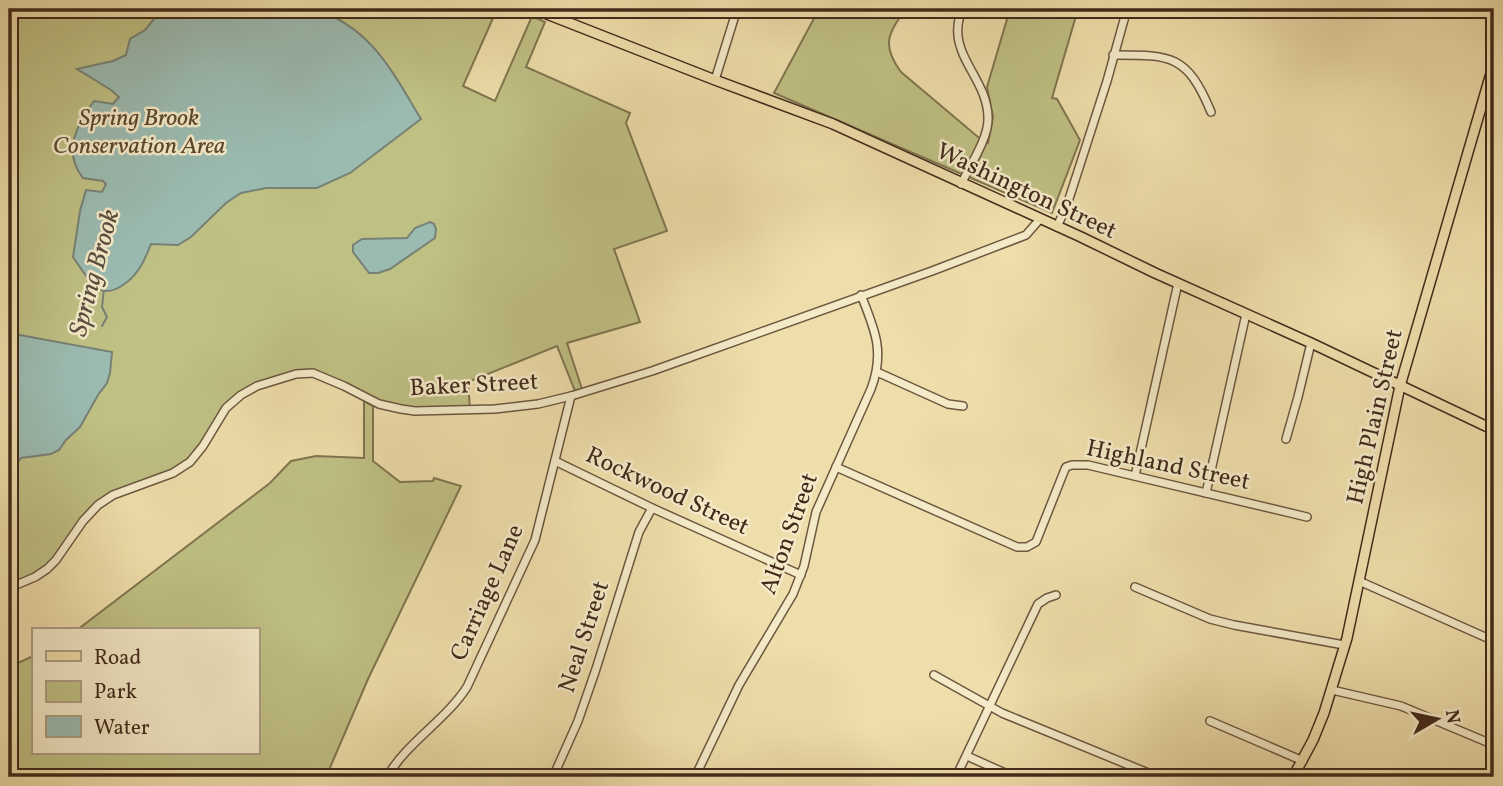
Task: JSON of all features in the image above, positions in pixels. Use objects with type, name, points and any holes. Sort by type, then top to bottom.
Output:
[{"type":"main road","name":"Washington Street","points":[[534,9],[832,124],[1494,429]]},
{"type":"main road","name":"High Plain Street","points":[[1293,777],[1313,740],[1332,690],[1359,581],[1400,386],[1494,63]]},
{"type":"street","points":[[715,80],[737,9]]},
{"type":"street","points":[[961,184],[984,138],[989,120],[985,99],[958,37],[962,9]]},
{"type":"street","points":[[1057,228],[1107,80],[1127,9]]},
{"type":"street","points":[[1113,55],[1150,55],[1172,60],[1189,72],[1202,91],[1211,112]]},
{"type":"street","name":"Baker Street","points":[[9,587],[21,584],[47,569],[98,505],[124,491],[173,473],[190,462],[226,408],[249,389],[257,386],[296,374],[313,373],[379,404],[415,411],[511,408],[538,404],[664,367],[932,271],[1026,235],[1040,219]]},
{"type":"street","points":[[1135,476],[1178,283]]},
{"type":"street","name":"Alton Street","points":[[695,777],[739,685],[793,594],[801,575],[816,512],[877,372],[879,346],[861,295]]},
{"type":"street","points":[[1206,493],[1246,314]]},
{"type":"street","points":[[1286,439],[1311,343]]},
{"type":"street","points":[[877,372],[948,404],[963,406]]},
{"type":"street","name":"Carriage Lane","points":[[387,777],[398,761],[456,702],[467,687],[535,540],[571,396]]},
{"type":"street","name":"Rockwood Street","points":[[555,461],[801,575]]},
{"type":"street","name":"Highland Street","points":[[836,467],[1023,548],[1036,542],[1066,467],[1085,464],[1307,517]]},
{"type":"street","name":"Neal Street","points":[[552,777],[578,721],[639,531],[652,508]]},
{"type":"street","points":[[1359,581],[1494,641]]},
{"type":"street","points":[[1135,587],[1210,619],[1344,645]]},
{"type":"street","points":[[956,777],[1038,604],[1056,596]]},
{"type":"street","points":[[934,675],[1002,713],[1158,777]]},
{"type":"street","points":[[1332,690],[1401,706],[1494,745]]},
{"type":"street","points":[[1210,721],[1303,761]]},
{"type":"street","points":[[967,755],[1014,777]]},
{"type":"green space","name":"Spring Brook Conservation Area","points":[[9,9],[497,9],[463,86],[495,101],[532,16],[545,22],[526,67],[630,113],[626,123],[667,231],[614,249],[640,322],[567,343],[582,389],[575,391],[557,346],[468,382],[470,409],[401,409],[313,373],[257,386],[226,408],[190,462],[98,505],[47,569],[9,588]]},
{"type":"green space","points":[[819,9],[906,9],[889,39],[895,63],[901,72],[988,143],[993,117],[987,87],[1010,9],[1078,9],[1052,98],[1057,99],[1080,140],[1052,213],[774,93]]},
{"type":"green space","points":[[364,401],[373,406],[373,461],[400,482],[433,481],[434,478],[461,486],[368,679],[326,777],[9,777],[9,667],[32,656],[32,754],[259,754],[259,628],[80,628],[270,483],[291,461],[316,456],[364,458]]},
{"type":"water","points":[[162,9],[314,9],[334,17],[351,27],[378,53],[421,119],[350,173],[317,188],[266,188],[241,193],[226,203],[191,237],[178,245],[151,244],[141,266],[131,278],[114,290],[102,291],[90,282],[73,257],[86,190],[102,192],[106,184],[103,181],[83,178],[73,158],[73,148],[82,119],[94,101],[113,104],[119,97],[77,69],[113,61],[126,55],[130,39],[145,30]]},
{"type":"water","points":[[430,222],[436,229],[435,238],[390,269],[369,273],[353,252],[353,245],[362,239],[407,238],[415,228]]},
{"type":"water","points":[[9,333],[112,352],[107,383],[80,427],[59,450],[51,454],[21,458],[9,473]]},
{"type":"waterway","name":"Spring Brook","points":[[102,326],[107,317],[102,307],[104,289]]}]
